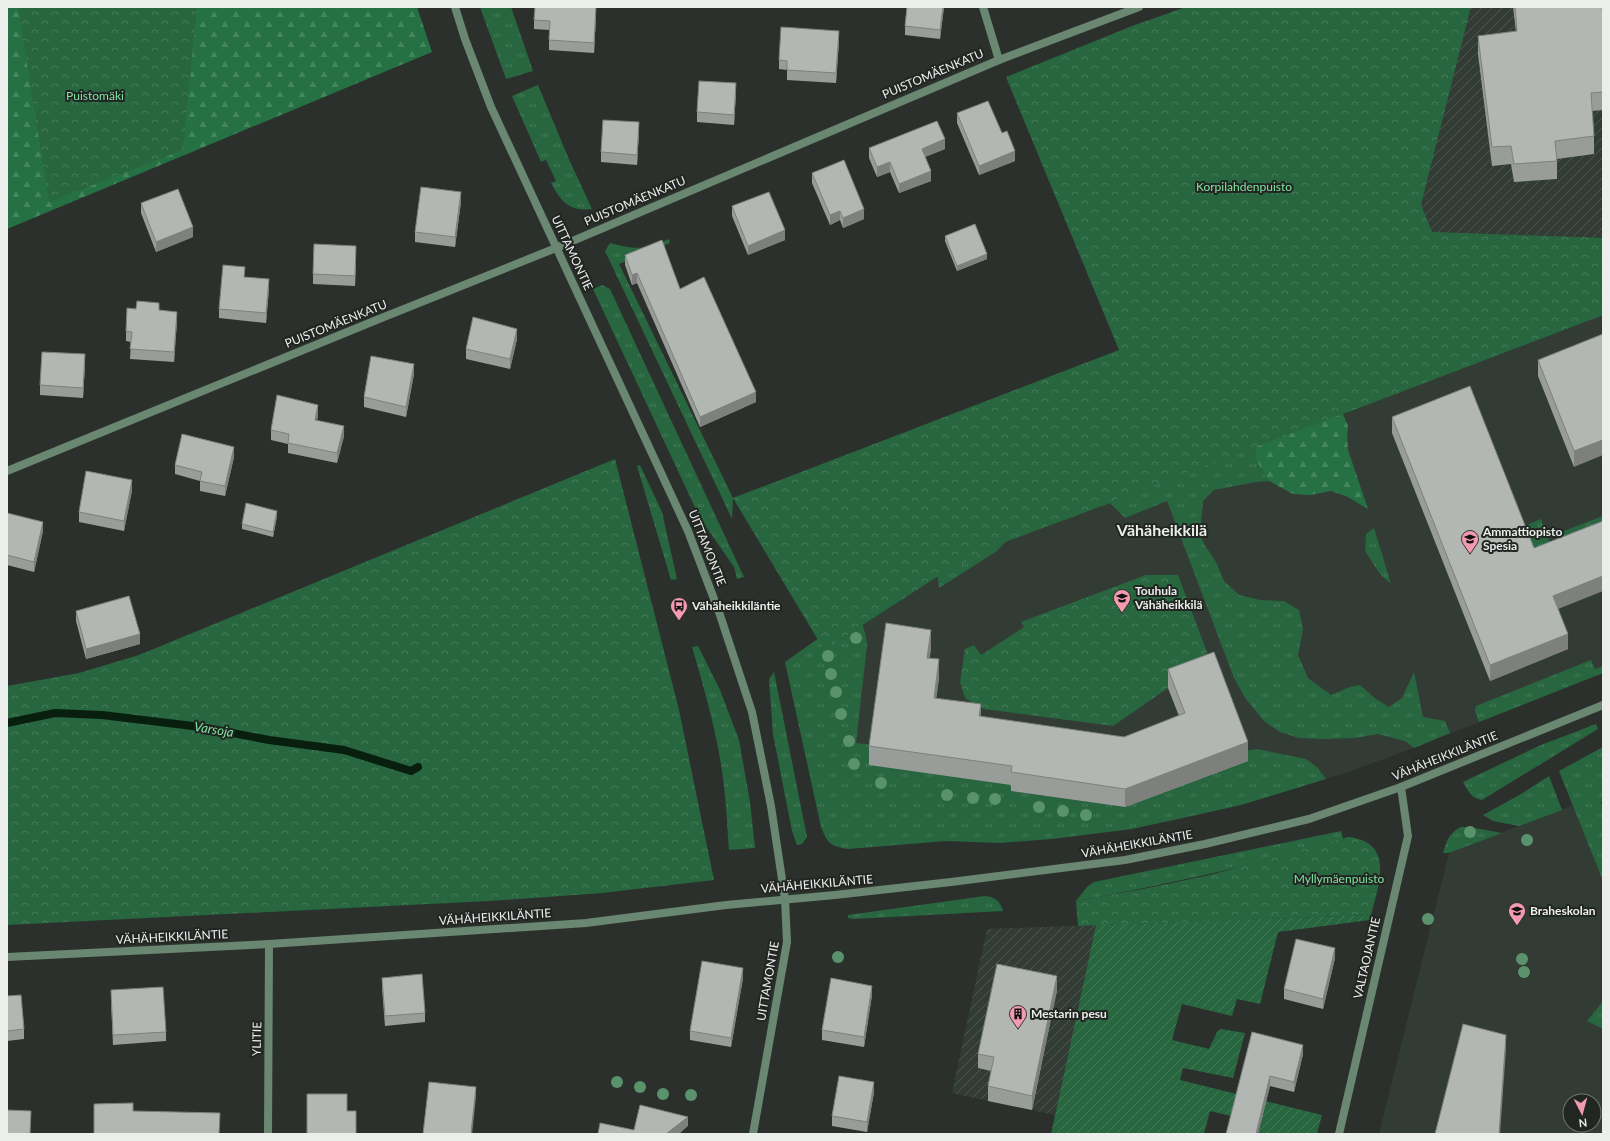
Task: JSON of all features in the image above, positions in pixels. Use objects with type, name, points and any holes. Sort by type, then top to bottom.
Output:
[{"type":"street","name":"UITTAMONTIE","points":[[456,7],[465,38],[491,107],[688,531],[719,612],[752,712],[770,806],[785,899],[788,942],[753,1134]]},
{"type":"street","points":[[983,7],[999,60]]},
{"type":"street","name":"PUISTOMÄENKATU","points":[[7,471],[556,248],[999,60],[1139,7]]},
{"type":"street","name":"VÄHÄHEIKKILÄNTIE","points":[[7,957],[269,944],[586,923],[785,899],[835,896],[1064,869],[1125,860],[1284,826],[1330,812],[1400,787],[1603,705]]},
{"type":"street","name":"VALTAOJANTIE","points":[[1339,1134],[1408,836],[1400,787]]},
{"type":"street","name":"YLITIE","points":[[268,1134],[269,944]]},
{"type":"shaded area","points":[[1471,7],[1603,7],[1603,238],[1432,233],[1421,205]]},
{"type":"shaded area","name":"Touhula Vähäheikkilä","points":[[1603,315],[1603,673],[1414,748],[1348,772],[1241,805],[1168,822],[852,790],[824,650],[937,577],[1005,542]]},
{"type":"shaded area","name":"Braheskolan","points":[[1573,805],[1603,881],[1603,1134],[1379,1134],[1449,853]]},
{"type":"shaded area","points":[[1096,925],[1055,1115],[952,1093],[987,929]]},
{"type":"green space","name":"Puistomäki","points":[[7,7],[417,7],[432,52],[7,229]]},
{"type":"green space","points":[[18,7],[197,7],[183,150],[49,202]]},
{"type":"green space","points":[[480,7],[511,7],[533,71],[506,79]]},
{"type":"green space","name":"Korpilahdenpuisto","points":[[1186,7],[1471,7],[1421,205],[1432,232],[1603,238],[1603,315],[1005,542],[937,577],[824,650],[733,498],[1119,350],[1006,77],[1132,26]]},
{"type":"green space","points":[[538,85],[568,157],[592,209],[584,210],[572,207],[559,196],[551,183],[556,181],[546,160],[541,162],[512,96]]},
{"type":"green space","points":[[1421,205],[1432,233],[1603,238],[1603,315],[1343,414],[1256,460],[1269,481],[1214,490],[1203,501],[1200,534],[1204,544],[1216,562],[1224,581],[1239,595],[1260,600],[1284,601],[1299,610],[1303,629],[1298,655],[1308,678],[1331,695],[1350,687],[1360,685],[1376,699],[1389,707],[1402,698],[1414,672],[1423,717],[1445,721],[1450,733],[1414,748],[1405,741],[1378,734],[1355,738],[1299,738],[1280,732],[1264,721],[1246,699],[1234,678],[1167,501],[1125,518],[1110,503],[1005,542],[997,551],[939,588],[936,559],[1119,350]]},
{"type":"green space","points":[[669,239],[670,243],[619,264],[733,498],[732,519],[605,251],[610,243],[640,248]]},
{"type":"green space","points":[[602,285],[610,289],[744,577],[737,579],[734,567],[700,518],[593,289]]},
{"type":"green space","points":[[1327,405],[1343,414],[1348,426],[1348,450],[1368,509],[1348,497],[1331,491],[1310,495],[1293,494],[1269,481],[1256,460],[1257,438]]},
{"type":"green space","points":[[615,459],[679,710],[714,880],[602,893],[489,901],[7,925],[7,686],[79,673],[139,655]]},
{"type":"green space","points":[[640,465],[662,512],[677,579],[671,580],[637,466]]},
{"type":"green space","points":[[1603,516],[1603,536],[1563,552],[1556,534]]},
{"type":"green space","points":[[1541,519],[1552,547],[1530,555],[1520,528]]},
{"type":"green space","points":[[1374,528],[1391,584],[1380,574],[1365,551],[1366,534]]},
{"type":"green space","points":[[1146,575],[1178,575],[1214,671],[1168,688],[1113,726],[984,709],[965,698],[960,682],[965,649],[974,645],[981,655],[1024,627],[1021,622]]},
{"type":"green space","points":[[847,618],[861,618],[867,645],[856,743],[872,745],[1012,785],[1011,791],[1125,807],[1244,751],[1257,749],[1306,759],[1317,767],[1326,779],[1241,805],[1132,829],[1052,839],[1000,843],[946,841],[848,849],[837,847],[828,841],[821,827],[785,662]]},
{"type":"green space","points":[[698,646],[720,690],[739,740],[750,802],[755,848],[729,850],[724,791],[719,755],[709,709],[692,647]]},
{"type":"green space","points":[[1591,660],[1595,669],[1603,666],[1603,673],[1479,722],[1475,711],[1476,706]]},
{"type":"green space","points":[[774,672],[807,837],[802,844],[797,845],[792,831],[773,734],[769,679]]},
{"type":"green space","points":[[1596,724],[1598,729],[1482,800],[1473,796],[1463,782],[1541,745]]},
{"type":"green space","points":[[1603,747],[1603,801],[1601,802],[1603,808],[1603,881],[1559,771]]},
{"type":"green space","points":[[1549,776],[1562,810],[1519,826],[1493,821],[1483,815],[1521,794]]},
{"type":"green space","points":[[1461,827],[1502,833],[1449,853],[1443,853],[1449,837]]},
{"type":"green space","points":[[1341,831],[1343,838],[1342,842],[1210,874],[1076,901],[1087,887],[1094,882]]},
{"type":"green space","name":"Myllymäenpuisto","points":[[1348,837],[1363,841],[1373,847],[1378,856],[1380,878],[1371,915],[1078,926],[1076,901],[1210,875]]},
{"type":"green space","points":[[985,896],[992,897],[997,900],[1003,911],[854,919],[848,918],[848,915]]},
{"type":"green space","points":[[1371,915],[1370,920],[1278,932],[1260,1004],[1237,999],[1232,1016],[1182,1004],[1172,1040],[1209,1049],[1217,1032],[1221,1029],[1245,1033],[1233,1078],[1183,1068],[1180,1080],[1322,1115],[1317,1134],[1258,1134],[1261,1123],[1210,1111],[1204,1134],[1051,1134],[1096,925]]},
{"type":"green space","points":[[1603,1001],[1603,1029],[1587,1021]]},
{"type":"building","points":[[535,7],[596,7],[594,43],[549,40],[550,21],[534,20]]},
{"type":"building","points":[[907,7],[943,7],[940,30],[905,26]]},
{"type":"building","points":[[1515,7],[1602,7],[1603,92],[1591,93],[1594,136],[1555,141],[1557,161],[1514,164],[1511,146],[1492,147],[1478,36],[1517,31]]},
{"type":"building","points":[[781,27],[839,31],[836,73],[787,70],[787,61],[779,60]]},
{"type":"building","points":[[699,81],[736,83],[734,115],[697,112]]},
{"type":"building","points":[[988,101],[1002,133],[1007,131],[1015,151],[979,166],[957,113]]},
{"type":"building","points":[[603,120],[639,122],[637,155],[601,152]]},
{"type":"building","points":[[937,121],[945,139],[922,149],[931,171],[899,184],[890,162],[877,167],[869,148]]},
{"type":"building","points":[[844,160],[864,209],[843,218],[840,211],[830,215],[812,173]]},
{"type":"building","points":[[421,187],[461,192],[455,237],[415,232]]},
{"type":"building","points":[[178,189],[193,227],[156,242],[141,203]]},
{"type":"building","points":[[769,192],[785,230],[748,246],[732,206]]},
{"type":"building","points":[[975,224],[987,254],[957,266],[945,236]]},
{"type":"building","points":[[662,240],[680,289],[704,277],[756,392],[700,417],[637,273],[632,275],[625,255]]},
{"type":"building","points":[[314,244],[356,246],[355,276],[313,274]]},
{"type":"building","points":[[223,265],[245,267],[244,277],[269,279],[266,313],[219,309]]},
{"type":"building","points":[[137,301],[159,303],[159,310],[177,312],[174,352],[130,349],[132,332],[126,331],[127,308],[136,309]]},
{"type":"building","points":[[473,317],[517,329],[510,359],[466,349]]},
{"type":"building","points":[[1603,334],[1603,440],[1574,451],[1538,360]]},
{"type":"building","points":[[42,352],[85,354],[83,388],[40,385]]},
{"type":"building","points":[[371,356],[414,364],[406,407],[364,397]]},
{"type":"building","points":[[1470,386],[1534,548],[1603,521],[1603,576],[1553,596],[1568,634],[1490,665],[1392,417]]},
{"type":"building","points":[[277,395],[318,405],[315,420],[344,426],[337,453],[288,443],[289,434],[271,430]]},
{"type":"building","points":[[182,434],[234,447],[225,486],[200,481],[202,472],[175,465]]},
{"type":"building","points":[[86,471],[132,480],[124,521],[79,512]]},
{"type":"building","points":[[246,503],[277,511],[273,532],[242,524]]},
{"type":"building","points":[[7,513],[43,522],[34,562],[7,555]]},
{"type":"building","points":[[129,596],[140,634],[86,649],[76,611]]},
{"type":"building","points":[[886,623],[931,630],[927,658],[939,659],[934,698],[981,704],[979,716],[1124,737],[1185,713],[1168,669],[1214,652],[1248,742],[1125,789],[1011,772],[1012,766],[869,746]]},
{"type":"building","points":[[1296,939],[1335,948],[1323,999],[1284,989]]},
{"type":"building","points":[[702,961],[743,968],[731,1038],[690,1031]]},
{"type":"building","name":"Mestarin pesu","points":[[997,964],[1057,976],[1032,1096],[988,1086],[994,1057],[978,1054]]},
{"type":"building","points":[[422,974],[425,1013],[385,1016],[382,978]]},
{"type":"building","points":[[831,978],[872,986],[864,1037],[822,1030]]},
{"type":"building","points":[[163,987],[166,1032],[113,1035],[111,990]]},
{"type":"building","points":[[21,995],[24,1029],[7,1031],[7,996]]},
{"type":"building","points":[[1463,1024],[1506,1035],[1499,1134],[1435,1134]]},
{"type":"building","points":[[1252,1032],[1303,1045],[1294,1082],[1270,1076],[1256,1134],[1226,1134]]},
{"type":"building","points":[[839,1076],[874,1082],[867,1122],[832,1116]]},
{"type":"building","points":[[429,1082],[476,1087],[471,1133],[476,1134],[423,1134]]},
{"type":"building","points":[[307,1094],[347,1094],[347,1111],[356,1111],[356,1134],[307,1134]]},
{"type":"building","points":[[133,1103],[133,1111],[220,1113],[219,1134],[94,1134],[94,1104]]},
{"type":"building","points":[[640,1105],[688,1117],[666,1134],[598,1134],[600,1123],[634,1130]]},
{"type":"building","points":[[7,1110],[31,1111],[30,1134],[7,1134]]},
{"type":"waterway","name":"Varsoja","points":[[7,723],[55,713],[102,715],[201,727],[269,740],[344,750],[411,771],[418,767]]},
{"type":"place","name":"Ammattiopisto Spesia","points":[[1470,554]]},
{"type":"place","name":"Touhula Vähäheikkilä","points":[[1122,613]]},
{"type":"place","name":"Vähäheikkiläntie","points":[[679,621]]},
{"type":"place","name":"Braheskolan","points":[[1517,926]]},
{"type":"place","name":"Mestarin pesu","points":[[1018,1029]]},
{"type":"district","name":"Vähäheikkilä","points":[[1162,530]]}]
